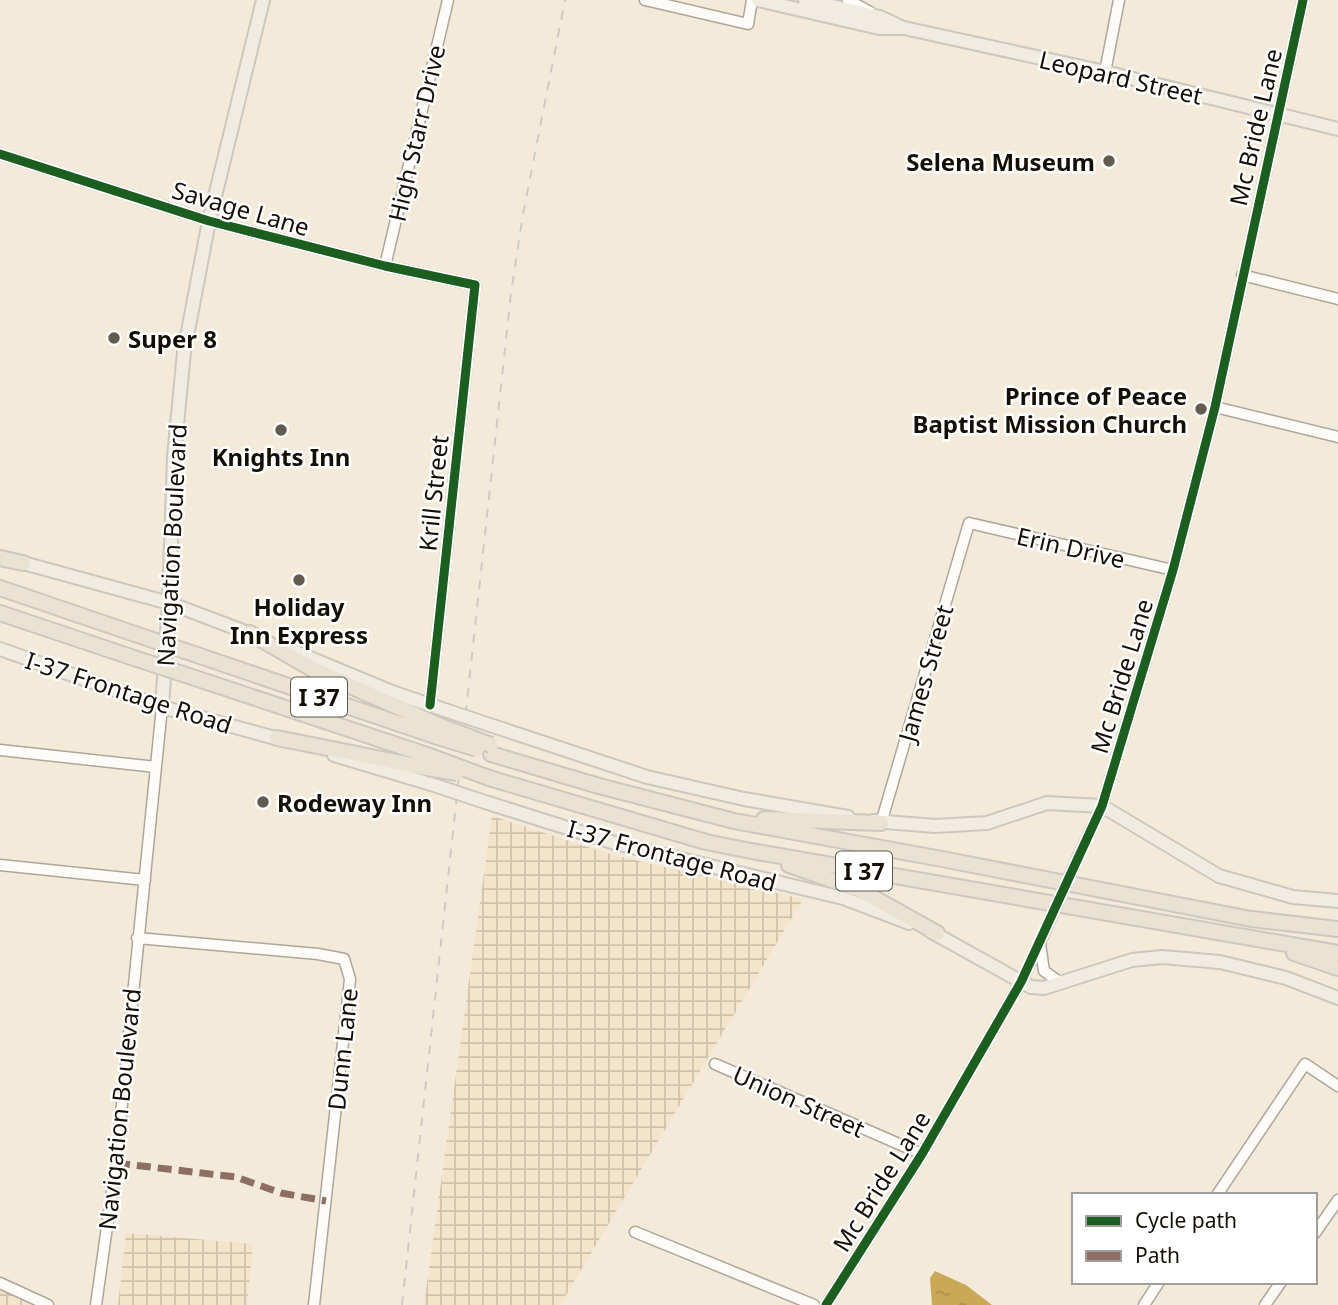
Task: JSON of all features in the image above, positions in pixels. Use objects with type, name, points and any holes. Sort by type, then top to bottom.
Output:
[{"type":"highway","points":[[0,557],[23,563]]},
{"type":"highway","name":"I 37","points":[[0,588],[200,656],[438,731],[551,772],[734,821],[1251,919],[1338,929]]},
{"type":"highway","name":"I 37","points":[[0,613],[195,678],[429,762],[706,842],[1246,938],[1338,968]]},
{"type":"highway","points":[[250,633],[312,670],[438,731]]},
{"type":"highway","points":[[277,738],[429,762]]},
{"type":"highway","points":[[642,797],[761,819],[881,823]]},
{"type":"highway","points":[[751,851],[860,890],[937,933]]},
{"type":"highway","points":[[1251,919],[1271,917],[1338,921]]},
{"type":"highway","points":[[1246,938],[1338,953]]},
{"type":"main road","name":"Navigation Boulevard","points":[[162,707],[174,456],[182,371],[209,221],[263,0]]},
{"type":"main road","name":"Leopard Street","points":[[758,0],[879,28],[904,28]]},
{"type":"main road","name":"Leopard Street","points":[[805,0],[880,17],[904,28],[1105,72],[1338,130]]},
{"type":"main road","points":[[23,563],[169,603],[250,633],[391,692],[647,777],[744,799],[881,823],[935,826],[987,823],[1047,803],[1102,806],[1219,876],[1293,897],[1338,901]]},
{"type":"main road","name":"I-37 Frontage Road","points":[[0,649],[162,707],[431,784],[615,844],[843,898],[937,933],[1021,982],[1037,988],[1132,960],[1162,957],[1220,962],[1286,978],[1338,998]]},
{"type":"street","name":"High Starr Drive","points":[[385,266],[448,0]]},
{"type":"street","points":[[645,0],[748,24],[751,0]]},
{"type":"street","points":[[848,0],[880,17]]},
{"type":"street","points":[[1105,72],[1119,0]]},
{"type":"street","name":"Mc Bride Lane","points":[[826,1305],[922,1154],[1021,982],[1102,806],[1173,570],[1215,407],[1303,0]]},
{"type":"street","name":"Savage Lane","points":[[0,154],[209,221],[385,266],[475,285]]},
{"type":"street","points":[[1242,275],[1338,299]]},
{"type":"street","name":"Krill Street","points":[[430,705],[475,285]]},
{"type":"street","points":[[1215,407],[1338,437]]},
{"type":"street","name":"Erin Drive","points":[[969,523],[1173,570]]},
{"type":"street","name":"James Street","points":[[881,823],[969,523]]},
{"type":"street","name":"Navigation Boulevard","points":[[96,1305],[116,1163],[162,707]]},
{"type":"street","points":[[0,750],[156,767]]},
{"type":"street","points":[[0,866],[145,880]]},
{"type":"street","name":"Dunn Lane","points":[[137,938],[318,954],[344,959],[350,979],[314,1305]]},
{"type":"street","points":[[1040,942],[1044,971],[1061,983]]},
{"type":"street","name":"Union Street","points":[[715,1064],[922,1154]]},
{"type":"street","points":[[1218,1193],[1305,1064],[1338,1086]]},
{"type":"street","points":[[1317,1230],[1338,1200]]},
{"type":"street","points":[[635,1233],[814,1305]]},
{"type":"street","points":[[0,1283],[48,1305]]},
{"type":"street","points":[[1144,1305],[1158,1284]]},
{"type":"street","points":[[1265,1305],[1280,1284]]},
{"type":"shaded area","points":[[492,816],[613,855],[803,899],[560,1305],[424,1305]]},
{"type":"shaded area","points":[[126,1233],[253,1244],[247,1305],[118,1305]]},
{"type":"shaded area","points":[[0,1288],[34,1305],[0,1305]]},
{"type":"water","points":[[935,1271],[966,1285],[992,1305],[932,1305],[930,1278]]},
{"type":"railway","points":[[402,1305],[511,293],[523,214],[565,0]]},
{"type":"marked path","points":[[116,1163],[236,1177],[281,1193],[326,1201]]},
{"type":"cycle path","points":[[826,1305],[922,1154],[1021,982],[1102,806],[1173,570],[1215,407],[1303,0]]},
{"type":"cycle path","points":[[0,154],[209,221],[385,266],[475,285],[430,705]]},
{"type":"place","name":"Selena Museum","points":[[1109,161]]},
{"type":"place","name":"Super 8","points":[[114,338]]},
{"type":"place","name":"Prince of Peace Baptist Mission Church","points":[[1201,409]]},
{"type":"place","name":"Knights Inn","points":[[281,430]]},
{"type":"place","name":"Holiday Inn Express","points":[[299,580]]},
{"type":"place","name":"Rodeway Inn","points":[[263,802]]}]
